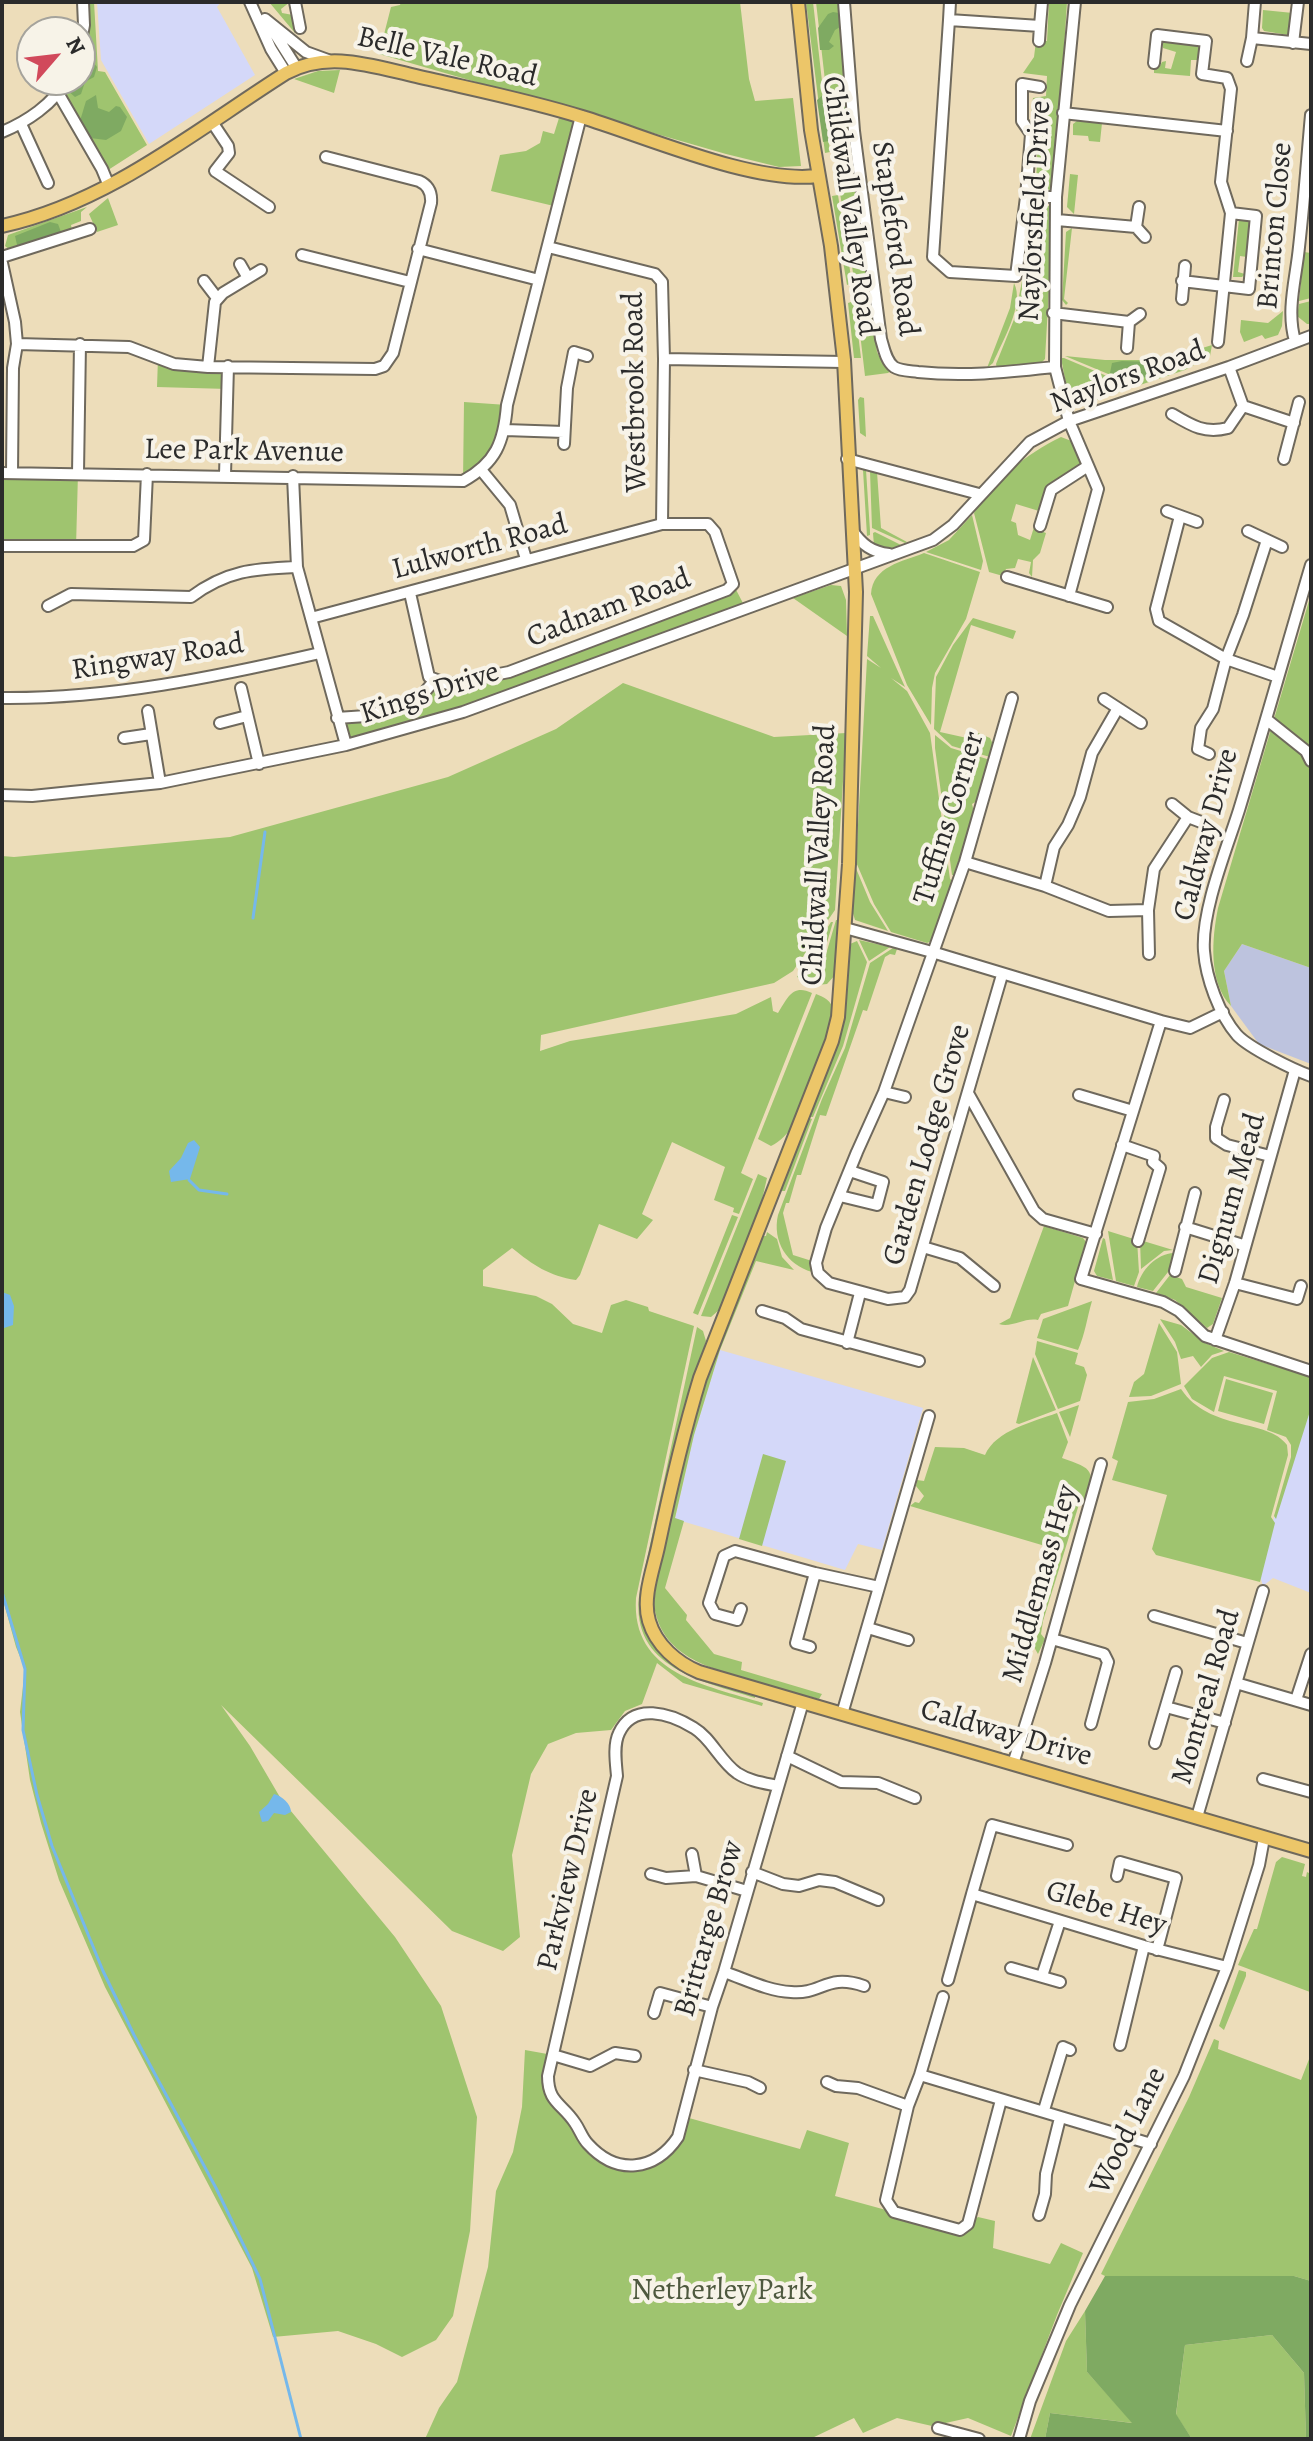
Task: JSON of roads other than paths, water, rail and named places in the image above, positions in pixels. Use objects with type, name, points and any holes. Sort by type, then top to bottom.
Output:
[{"type":"main road","name":"Childwall Valley Road","points":[[686,1666],[656,1637],[647,1611],[666,1509],[684,1431],[718,1328],[832,1041],[838,1017],[845,928],[852,814],[855,569],[844,362],[831,246],[817,176],[798,2]]},
{"type":"main road","name":"Belle Vale Road","points":[[2,226],[30,219],[109,186],[291,70],[330,60],[370,66],[581,116],[727,164],[790,178],[817,176]]},
{"type":"main road","name":"Caldway Drive","points":[[686,1666],[1311,1851]]},
{"type":"street","name":"Stapleford Road","points":[[844,2],[854,131],[881,339],[886,356],[892,366],[900,369],[948,375],[1055,367]]},
{"type":"street","points":[[950,2],[933,257],[950,272],[1016,276],[1031,134],[1022,121],[1022,84],[1040,87]]},
{"type":"street","points":[[1039,41],[1042,2]]},
{"type":"street","name":"Naylorsfield Drive","points":[[1069,596],[1098,489],[1069,421],[1055,367],[1056,197],[1075,2]]},
{"type":"street","points":[[1247,61],[1255,2]]},
{"type":"street","points":[[1293,43],[1298,2]]},
{"type":"street","points":[[251,4],[306,52],[330,60]]},
{"type":"street","points":[[251,4],[271,49],[291,70]]},
{"type":"street","points":[[283,11],[296,5],[300,28]]},
{"type":"street","points":[[265,19],[291,70]]},
{"type":"street","points":[[949,20],[1040,26]]},
{"type":"street","points":[[1154,63],[1157,35],[1206,41],[1202,74],[1227,78],[1231,89],[1221,182],[1231,213],[1218,342]]},
{"type":"street","points":[[1252,38],[1311,44]]},
{"type":"street","points":[[2,132],[21,124],[54,96]]},
{"type":"street","points":[[60,96],[109,186]]},
{"type":"street","points":[[1063,113],[1227,131]]},
{"type":"street","name":"Brinton Close","points":[[1295,341],[1290,324],[1311,115]]},
{"type":"street","points":[[526,559],[510,505],[482,471],[498,449],[505,430],[507,405],[581,116]]},
{"type":"street","points":[[212,122],[228,146],[229,153],[215,171],[269,207]]},
{"type":"street","points":[[21,124],[48,183]]},
{"type":"street","points":[[17,344],[129,347],[174,364],[208,367],[382,367],[393,353],[431,199],[429,190],[425,185],[326,157]]},
{"type":"street","points":[[1026,197],[1056,197]]},
{"type":"street","points":[[1136,227],[1139,207]]},
{"type":"street","points":[[1182,281],[1249,289],[1256,216],[1231,213]]},
{"type":"street","points":[[1057,220],[1136,227],[1145,237]]},
{"type":"street","points":[[7,473],[8,368],[17,344],[2,260],[90,229]]},
{"type":"street","name":"Westbrook Road","points":[[548,247],[655,274],[662,282],[662,524]]},
{"type":"street","points":[[418,249],[539,280]]},
{"type":"street","points":[[302,255],[410,282]]},
{"type":"street","points":[[240,264],[248,278]]},
{"type":"street","points":[[1182,299],[1185,266]]},
{"type":"street","points":[[208,367],[213,310],[217,298],[261,270]]},
{"type":"street","points":[[204,281],[217,298]]},
{"type":"street","points":[[1053,313],[1129,322],[1140,314]]},
{"type":"street","points":[[1127,348],[1129,322]]},
{"type":"street","name":"Naylors Road","points":[[855,569],[942,534],[1030,442],[1069,421],[1311,336]]},
{"type":"street","points":[[78,473],[80,344]]},
{"type":"street","points":[[505,430],[564,438],[567,388],[574,352],[587,356]]},
{"type":"street","points":[[664,359],[844,362]]},
{"type":"street","points":[[225,475],[228,366]]},
{"type":"street","points":[[1229,367],[1243,406]]},
{"type":"street","points":[[1284,459],[1299,402]]},
{"type":"street","points":[[1172,414],[1197,429],[1215,432],[1228,428],[1243,406]]},
{"type":"street","points":[[1243,406],[1294,423]]},
{"type":"street","points":[[847,459],[979,494]]},
{"type":"street","points":[[1040,526],[1051,490],[1088,466]]},
{"type":"street","name":"Lee Park Avenue","points":[[7,473],[463,481],[482,471]]},
{"type":"street","points":[[2,546],[133,546],[144,540],[147,474]]},
{"type":"street","points":[[293,476],[297,567],[346,745]]},
{"type":"street","points":[[1167,511],[1197,522]]},
{"type":"street","points":[[1180,516],[1156,609],[1159,621],[1226,659],[1278,677]]},
{"type":"street","name":"Lulworth Road","points":[[311,618],[662,524]]},
{"type":"street","name":"Cadnam Road","points":[[435,680],[448,684],[509,672],[727,590],[733,584],[715,532],[708,524],[662,524]]},
{"type":"street","points":[[852,530],[872,550],[894,554]]},
{"type":"street","points":[[1248,531],[1282,547]]},
{"type":"street","points":[[1209,754],[1198,749],[1201,728],[1213,709],[1226,659],[1267,540]]},
{"type":"street","name":"Caldway Drive","points":[[1311,565],[1207,920],[1204,950],[1210,983],[1238,1036],[1295,1070],[1311,1076]]},
{"type":"street","points":[[48,606],[71,594],[191,597],[231,574],[249,569],[297,567]]},
{"type":"street","name":"Kings Drive","points":[[2,795],[32,796],[160,783],[346,745],[463,712],[855,569]]},
{"type":"street","points":[[197,577],[205,587]]},
{"type":"street","points":[[1007,577],[1107,607]]},
{"type":"street","points":[[337,718],[366,716],[416,702],[435,680],[429,677],[410,593]]},
{"type":"street","name":"Ringway Road","points":[[2,698],[113,693],[320,653]]},
{"type":"street","points":[[241,688],[259,764]]},
{"type":"street","name":"Tuffins Corner","points":[[932,952],[965,862],[1012,698]]},
{"type":"street","points":[[1104,699],[1141,723]]},
{"type":"street","points":[[1045,886],[1054,847],[1080,797],[1092,753],[1118,708]]},
{"type":"street","points":[[148,711],[160,783]]},
{"type":"street","points":[[220,723],[247,716]]},
{"type":"street","points":[[1266,719],[1306,751],[1311,761]]},
{"type":"street","points":[[124,738],[151,734]]},
{"type":"street","points":[[1172,804],[1188,817],[1201,822]]},
{"type":"street","points":[[1149,954],[1148,910],[1154,869],[1188,817]]},
{"type":"street","points":[[965,862],[1045,886],[1109,911],[1148,910]]},
{"type":"street","points":[[845,928],[1190,1028],[1223,1012]]},
{"type":"street","name":"Garden Lodge Grove","points":[[932,952],[884,1092],[826,1228],[816,1263],[818,1273],[829,1283],[888,1299],[905,1297],[910,1290],[1002,975]]},
{"type":"street","points":[[1161,1021],[1081,1279],[1163,1302],[1179,1311],[1205,1336],[1311,1371]]},
{"type":"street","name":"Dignum Mead","points":[[1215,1340],[1235,1283],[1243,1245],[1295,1070]]},
{"type":"street","name":"Garden Lodge Grove","points":[[884,1092],[905,1097]]},
{"type":"street","points":[[969,1095],[1034,1211],[1043,1219],[1096,1234]]},
{"type":"street","points":[[1079,1095],[1133,1111]]},
{"type":"street","points":[[1224,1100],[1216,1138],[1227,1145],[1270,1156]]},
{"type":"street","points":[[1122,1145],[1154,1156],[1153,1162],[1160,1168],[1138,1241]]},
{"type":"street","name":"Garden Lodge Grove","points":[[840,1196],[877,1205],[883,1182],[850,1171]]},
{"type":"street","points":[[1175,1271],[1195,1193]]},
{"type":"street","points":[[1185,1227],[1243,1245]]},
{"type":"street","points":[[923,1247],[960,1258],[994,1286]]},
{"type":"street","points":[[1235,1283],[1297,1299],[1301,1286]]},
{"type":"street","points":[[847,1343],[860,1293]]},
{"type":"street","points":[[762,1311],[785,1318],[801,1329],[919,1361]]},
{"type":"street","points":[[842,1714],[929,1416]]},
{"type":"street","name":"Middlemass Hey","points":[[1013,1764],[1101,1464]]},
{"type":"street","points":[[741,1609],[737,1620],[715,1614],[709,1603],[724,1556],[735,1551],[879,1587]]},
{"type":"street","points":[[810,1647],[796,1643],[815,1573]]},
{"type":"street","name":"Montreal Road","points":[[1197,1817],[1263,1591]]},
{"type":"street","points":[[1154,1616],[1247,1643]]},
{"type":"street","points":[[868,1628],[908,1640]]},
{"type":"street","points":[[1052,1639],[1104,1654],[1108,1662],[1091,1724]]},
{"type":"street","points":[[1296,1700],[1311,1654]]},
{"type":"street","points":[[1155,1743],[1176,1672]]},
{"type":"street","points":[[1236,1683],[1311,1705]]},
{"type":"street","name":"Brittarge Brow","points":[[652,2162],[668,2151],[678,2137],[712,2007],[803,1702]]},
{"type":"street","points":[[1166,1707],[1225,1723]]},
{"type":"street","name":"Parkview Drive","points":[[652,2162],[628,2165],[612,2162],[585,2142],[575,2123],[548,2090],[553,2055],[617,1776],[617,1735],[628,1719],[640,1712],[660,1714],[695,1728],[734,1771],[747,1779],[778,1786]]},
{"type":"street","points":[[787,1756],[841,1782],[878,1783],[915,1798]]},
{"type":"street","points":[[1263,1779],[1311,1792]]},
{"type":"street","name":"Glebe Hey","points":[[948,1980],[992,1825],[1067,1845]]},
{"type":"street","name":"Wood Lane","points":[[1019,2439],[1030,2401],[1070,2305],[1184,2076],[1227,1967],[1259,1865],[1264,1838]]},
{"type":"street","points":[[692,1854],[696,1876]]},
{"type":"street","points":[[1117,1876],[1120,1862],[1176,1878],[1157,1950]]},
{"type":"street","points":[[752,1872],[783,1884],[799,1886],[819,1880],[835,1882],[878,1900]]},
{"type":"street","points":[[651,1874],[666,1878],[696,1876],[747,1891]]},
{"type":"street","name":"Glebe Hey","points":[[972,1894],[1157,1950],[1227,1967]]},
{"type":"street","points":[[1042,1976],[1060,1921]]},
{"type":"street","points":[[1120,2045],[1144,1946]]},
{"type":"street","points":[[1011,1968],[1060,1982]]},
{"type":"street","points":[[724,1972],[793,1993],[832,1981],[849,1981],[864,1986]]},
{"type":"street","points":[[654,2013],[660,1993],[712,2007]]},
{"type":"street","points":[[943,1997],[908,2106],[886,2200],[894,2212],[960,2230],[968,2224],[1001,2100]]},
{"type":"street","points":[[1044,2110],[1063,2047],[1070,2050]]},
{"type":"street","points":[[553,2055],[590,2066],[615,2053],[635,2056]]},
{"type":"street","points":[[694,2070],[748,2082],[760,2088]]},
{"type":"street","points":[[920,2075],[1151,2144]]},
{"type":"street","points":[[827,2082],[858,2088],[908,2106]]},
{"type":"street","points":[[1039,2215],[1060,2118]]},
{"type":"street","points":[[938,2428],[974,2437],[972,2422]]},
{"type":"water","points":[[194,1140],[200,1147],[190,1179],[171,1182],[169,1171],[181,1158],[188,1143]]},
{"type":"water","points":[[2,1292],[10,1295],[14,1306],[13,1325],[4,1328]]},
{"type":"water","points":[[274,1794],[286,1801],[291,1812],[285,1815],[274,1813],[268,1821],[262,1822],[259,1812]]},
{"type":"waterway","points":[[253,918],[265,832]]},
{"type":"waterway","points":[[189,1180],[199,1190],[227,1194]]},
{"type":"waterway","points":[[2,1592],[25,1669],[23,1730],[52,1846],[103,1971],[260,2279],[301,2439]]},
{"type":"park label","name":"Netherley Park","points":[[722,2292]]}]
